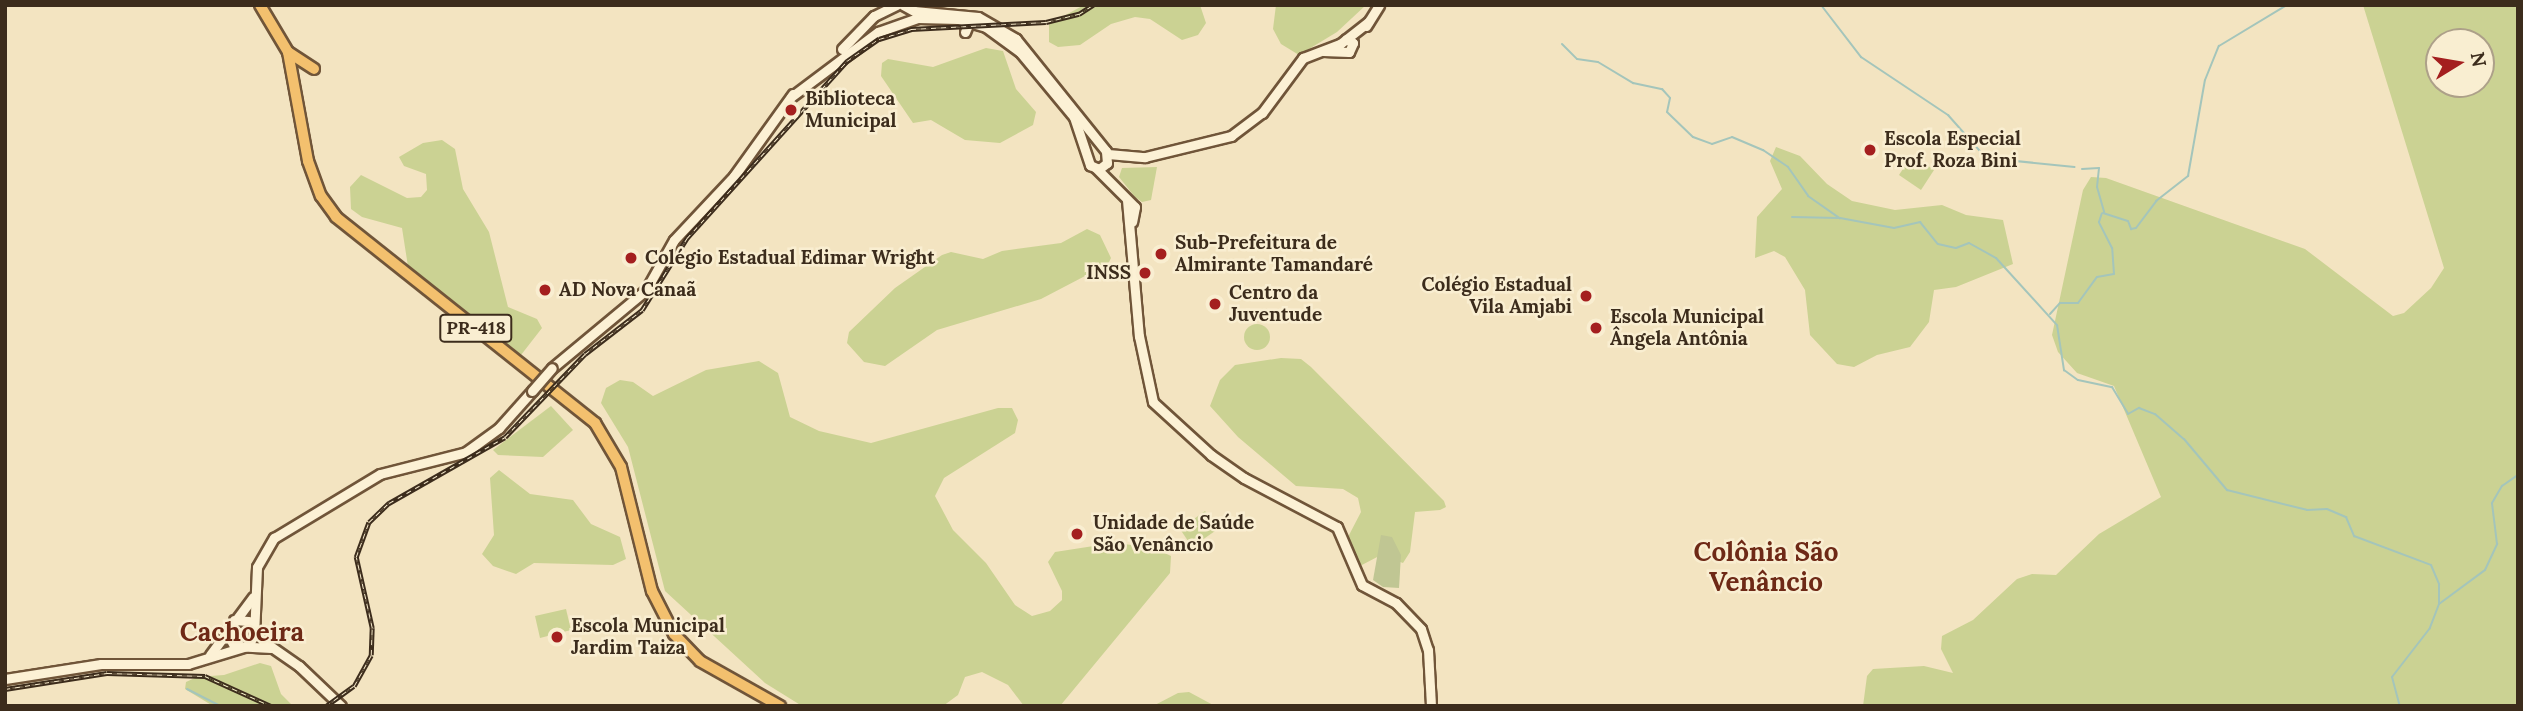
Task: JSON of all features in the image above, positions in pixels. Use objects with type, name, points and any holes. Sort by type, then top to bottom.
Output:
[{"type":"highway","name":"PR-418","points":[[260,5],[288,52],[308,161],[321,195],[336,217],[596,423],[621,467],[652,591],[674,634],[700,661],[780,706]]},
{"type":"highway","points":[[288,52],[314,69]]},
{"type":"main road","points":[[5,679],[101,664],[162,665],[208,658],[243,647],[254,632],[255,593],[262,552],[288,527],[380,474],[466,452],[499,428],[552,368],[646,290],[674,240],[734,176],[791,97],[871,20],[897,5]]},
{"type":"main road","points":[[791,97],[878,32],[905,21],[940,17],[989,25],[1020,51],[1074,117],[1089,152],[1088,162],[1144,158],[1195,146],[1249,127],[1296,65],[1318,50],[1346,45],[1368,22],[1379,5]]},
{"type":"main road","points":[[905,21],[905,6],[958,13],[989,25],[1035,59],[1104,159],[1110,181],[1131,203],[1129,237],[1139,336],[1153,402],[1211,455],[1244,478],[1337,527],[1362,585],[1396,603],[1421,629],[1428,650],[1431,706]]},
{"type":"main road","points":[[871,20],[872,28],[878,32]]},
{"type":"main road","points":[[965,32],[969,22]]},
{"type":"main road","points":[[1089,152],[1104,159]]},
{"type":"main road","points":[[208,658],[255,593]]},
{"type":"main road","points":[[234,620],[248,621],[254,632],[341,706]]},
{"type":"main road","points":[[226,631],[231,643],[243,647],[273,649]]},
{"type":"green space","points":[[1084,5],[1200,5],[1206,23],[1198,35],[1182,40],[1150,19],[1135,17],[1111,24],[1080,45],[1058,47],[1049,42],[1049,24]]},
{"type":"green space","points":[[1276,5],[1366,5],[1337,32],[1299,55],[1281,44],[1273,29]]},
{"type":"green space","points":[[2363,5],[2518,5],[2518,706],[1863,706],[1867,676],[1873,669],[1924,666],[1953,673],[1941,649],[1942,636],[1973,620],[2017,579],[2032,574],[2056,575],[2099,534],[2161,497],[2114,386],[2077,373],[2058,352],[2052,335],[2083,190],[2091,177],[2106,178],[2305,249],[2393,316],[2404,313],[2431,288],[2444,268]]},
{"type":"green space","points":[[986,48],[1003,51],[1016,89],[1036,112],[1033,125],[1000,143],[965,140],[931,120],[913,123],[881,76],[882,63],[888,59],[933,67]]},
{"type":"green space","points":[[442,140],[455,149],[463,189],[489,232],[508,307],[537,319],[542,328],[521,355],[515,356],[409,273],[402,228],[362,217],[351,209],[350,187],[361,175],[407,198],[421,197],[427,190],[426,174],[404,166],[399,157],[423,143]]},
{"type":"green space","points":[[1776,147],[1800,156],[1827,184],[1852,201],[1895,210],[1942,205],[1966,215],[2003,220],[2013,264],[1956,287],[1934,290],[1929,322],[1910,347],[1877,355],[1854,367],[1837,364],[1810,335],[1805,290],[1785,257],[1774,251],[1755,258],[1757,217],[1782,189],[1770,161]]},
{"type":"green space","points":[[1912,155],[1934,170],[1921,190],[1899,175]]},
{"type":"green space","points":[[1157,167],[1151,200],[1142,202],[1135,197],[1119,177],[1122,168]]},
{"type":"green space","points":[[1087,229],[1100,235],[1111,258],[1108,264],[1041,299],[937,330],[885,366],[864,362],[847,343],[849,332],[895,288],[942,255],[951,252],[983,259],[1002,251],[1061,243]]},
{"type":"green space","points":[[1257,324],[1266,328],[1270,337],[1266,346],[1257,350],[1248,346],[1244,337],[1248,328]]},
{"type":"green space","points":[[1281,358],[1301,359],[1311,367],[1444,501],[1446,507],[1440,510],[1415,512],[1410,552],[1403,563],[1381,555],[1358,567],[1348,537],[1361,512],[1358,498],[1343,489],[1296,486],[1238,437],[1210,406],[1220,380],[1235,365]]},
{"type":"green space","points":[[759,361],[778,373],[790,417],[819,431],[871,443],[998,408],[1012,408],[1018,420],[1015,433],[944,478],[935,496],[953,530],[986,563],[1015,605],[1032,616],[1050,611],[1062,600],[1062,591],[1048,562],[1055,552],[1113,543],[1152,547],[1171,556],[1170,573],[1060,706],[1024,706],[1008,685],[982,672],[965,677],[958,695],[943,706],[802,706],[765,683],[665,591],[628,447],[601,403],[606,388],[620,380],[633,382],[653,396],[706,370]]},
{"type":"green space","points":[[551,406],[573,430],[543,457],[498,455],[493,450]]},
{"type":"green space","points":[[499,470],[530,494],[573,500],[591,524],[620,537],[626,559],[613,565],[534,563],[516,574],[493,566],[482,554],[494,535],[490,478]]},
{"type":"green space","points":[[1205,511],[1218,529],[1192,547],[1180,529]]},
{"type":"green space","points":[[1381,535],[1392,537],[1401,555],[1399,588],[1383,587],[1373,580]]},
{"type":"green space","points":[[566,609],[571,630],[540,638],[535,616]]},
{"type":"green space","points":[[260,663],[271,666],[281,694],[293,706],[213,706],[185,689],[186,682],[197,677],[224,675]]},
{"type":"green space","points":[[1189,692],[1215,706],[1153,706],[1178,693]]},
{"type":"waterway","points":[[1821,5],[1861,57],[1948,115],[1986,158],[2075,167]]},
{"type":"waterway","points":[[2103,213],[2128,221],[2131,229],[2136,228],[2156,201],[2188,176],[2205,80],[2219,46],[2287,5]]},
{"type":"waterway","points":[[1562,44],[1577,59],[1598,62],[1633,83],[1662,89],[1670,98],[1667,112],[1693,137],[1712,144],[1732,137],[1763,150],[1788,167],[1808,196],[1840,218],[1894,228],[1920,222],[1938,244],[1956,248],[1969,243],[1996,258],[2057,325],[2064,370],[2078,380],[2112,387],[2128,414],[2139,408],[2155,414],[2184,439],[2227,490],[2307,510],[2327,509],[2346,517],[2354,536],[2431,565],[2439,584],[2439,604],[2430,628],[2392,677],[2400,706]]},
{"type":"waterway","points":[[2082,169],[2099,168],[2097,187],[2104,212]]},
{"type":"waterway","points":[[2050,314],[2060,303],[2078,303],[2097,277],[2114,274],[2112,248],[2099,222],[2102,213]]},
{"type":"waterway","points":[[1792,217],[1839,218]]},
{"type":"waterway","points":[[2439,604],[2485,570],[2497,544],[2492,503],[2502,486],[2518,475]]},
{"type":"waterway","points":[[187,689],[221,706]]},
{"type":"railway","points":[[326,706],[354,686],[371,655],[372,628],[356,557],[369,522],[389,503],[505,437],[585,354],[642,310],[687,238],[847,61],[879,39],[911,29],[1046,22],[1079,14],[1093,5]]},
{"type":"railway","points":[[5,689],[107,673],[205,676],[271,706]]},
{"type":"place","name":"Biblioteca Municipal","points":[[791,110]]},
{"type":"place","name":"Escola Especial Prof. Roza Bini","points":[[1870,150]]},
{"type":"place","name":"Sub-Prefeitura de Almirante Tamandaré","points":[[1161,254]]},
{"type":"place","name":"Colégio Estadual Edimar Wright","points":[[631,258]]},
{"type":"place","name":"INSS","points":[[1145,273]]},
{"type":"place","name":"AD Nova Canaã","points":[[545,290]]},
{"type":"place","name":"Colégio Estadual Vila Amjabi","points":[[1586,296]]},
{"type":"place","name":"Centro da Juventude","points":[[1215,304]]},
{"type":"place","name":"Escola Municipal Ângela Antônia","points":[[1596,328]]},
{"type":"place","name":"Unidade de Saúde São Venâncio","points":[[1077,534]]},
{"type":"place","name":"Escola Municipal Jardim Taiza","points":[[557,637]]},
{"type":"district","name":"Colônia São Venâncio","points":[[1766,567]]},
{"type":"district","name":"Cachoeira","points":[[242,632]]}]
